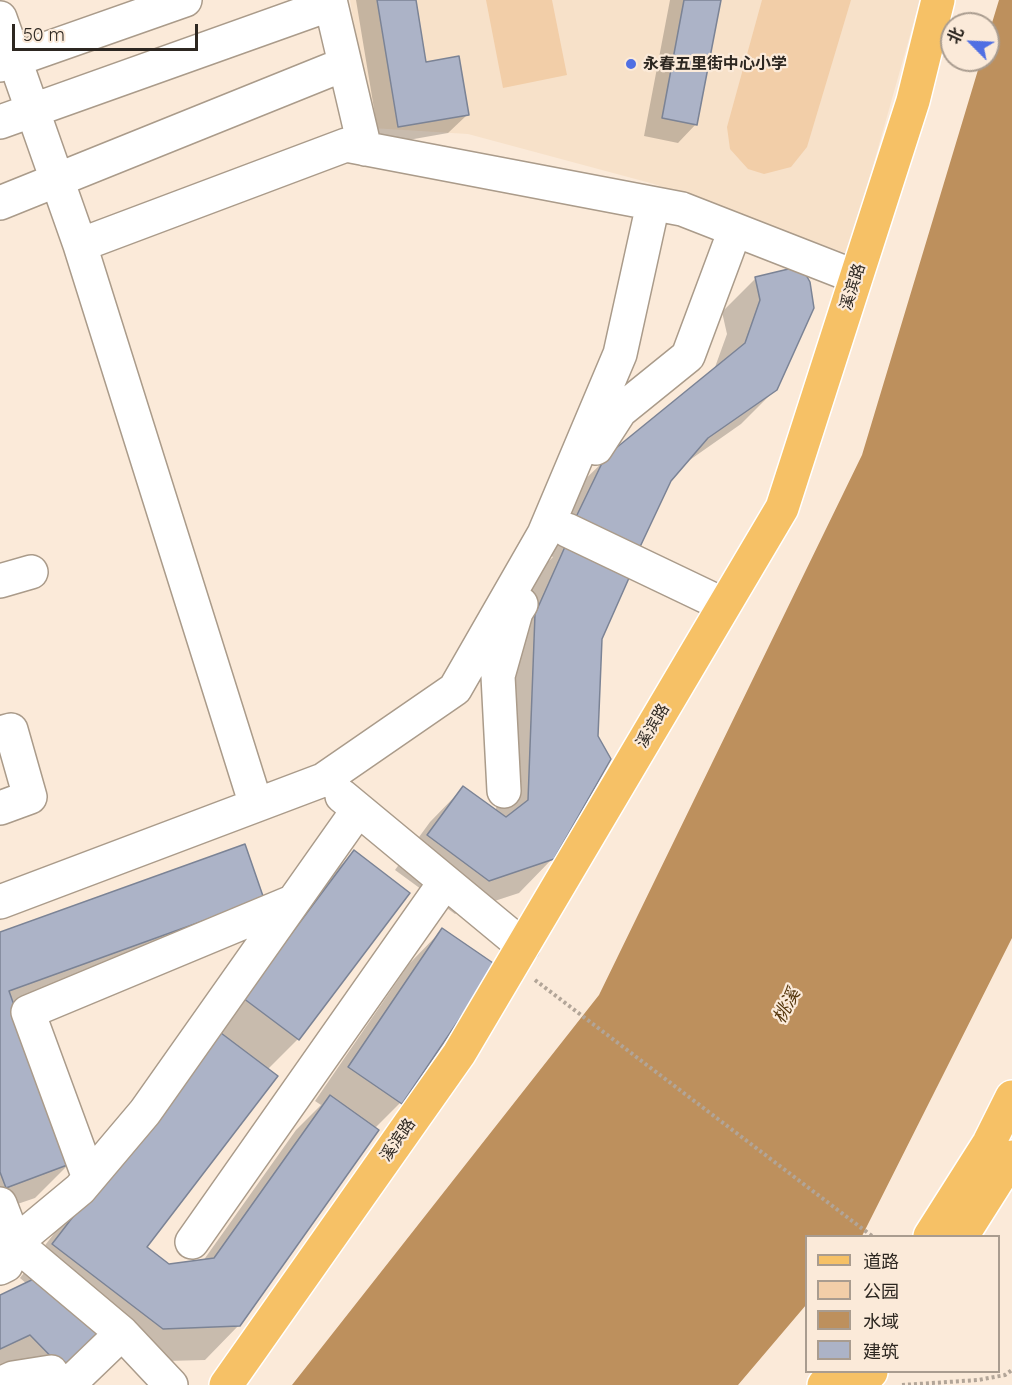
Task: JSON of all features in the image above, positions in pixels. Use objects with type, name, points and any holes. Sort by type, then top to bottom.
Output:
[{"type":"main road","name":"溪滨路","points":[[226,1385],[459,1054],[782,508],[913,101],[938,0]]},
{"type":"main road","points":[[931,1235],[989,1143],[1012,1097]]},
{"type":"main road","points":[[963,1235],[1012,1157]]},
{"type":"main road","points":[[839,1381],[865,1373]]},
{"type":"street","points":[[7,62],[185,0]]},
{"type":"street","points":[[0,122],[330,2],[365,149]]},
{"type":"street","points":[[0,18],[7,62],[32,109],[81,246],[256,805]]},
{"type":"street","points":[[0,203],[345,64]]},
{"type":"street","points":[[81,246],[346,145],[682,209],[856,276]]},
{"type":"street","points":[[0,902],[323,780],[455,689],[544,534],[620,354],[653,204]]},
{"type":"street","points":[[504,790],[498,676],[516,612],[567,530],[596,448],[620,411],[688,356],[735,230]]},
{"type":"street","points":[[567,530],[724,605]]},
{"type":"street","points":[[0,581],[31,572]]},
{"type":"street","points":[[0,733],[11,730],[30,797],[0,808]]},
{"type":"street","points":[[323,780],[445,882],[518,955]]},
{"type":"street","points":[[7,1255],[80,1189],[145,1112],[358,810]]},
{"type":"street","points":[[192,1242],[445,882]]},
{"type":"street","points":[[89,1178],[28,1012],[292,902]]},
{"type":"street","points":[[0,1204],[7,1255],[122,1333],[171,1385]]},
{"type":"street","points":[[68,1385],[122,1333]]},
{"type":"street","points":[[0,1384],[13,1378],[51,1372],[60,1385]]},
{"type":"path","points":[[518,955],[871,1235]]},
{"type":"path","points":[[902,1385],[978,1380],[1005,1375],[1012,1370]]},
{"type":"shaded area","name":"永春五里街中心小学","points":[[350,0],[920,0],[848,254],[654,184],[468,134],[371,128]]},
{"type":"green space","points":[[486,0],[552,0],[567,75],[503,88]]},
{"type":"green space","points":[[762,0],[851,0],[807,147],[791,167],[764,174],[748,169],[730,149],[727,127]]},
{"type":"water","name":"桃溪","points":[[999,0],[1012,0],[1012,938],[863,1235],[805,1235],[805,1306],[738,1385],[292,1385],[599,995],[862,455],[977,72],[1000,72],[1000,12],[995,12]]},
{"type":"building","points":[[377,0],[416,0],[426,62],[459,56],[469,115],[398,127]]},
{"type":"building","points":[[684,0],[721,0],[697,125],[662,118]]},
{"type":"building","points":[[801,266],[810,282],[814,308],[777,390],[708,438],[671,481],[639,549],[576,517],[605,457],[745,343],[760,300],[755,277]]},
{"type":"building","points":[[568,540],[633,569],[602,639],[598,736],[611,759],[554,859],[489,881],[427,835],[463,786],[506,817],[528,800],[535,614]]},
{"type":"building","points":[[245,844],[264,899],[9,991],[70,1164],[6,1188],[0,1172],[0,932]]},
{"type":"building","points":[[354,850],[410,893],[299,1040],[243,998]]},
{"type":"building","points":[[442,928],[496,965],[402,1104],[348,1067]]},
{"type":"building","points":[[217,1030],[278,1076],[147,1247],[169,1264],[214,1258],[330,1095],[379,1130],[240,1326],[163,1329],[52,1244]]},
{"type":"building","points":[[44,1274],[104,1335],[66,1372],[30,1335],[0,1349],[0,1295]]},
{"type":"place","name":"永春五里街中心小学","points":[[631,64]]}]
